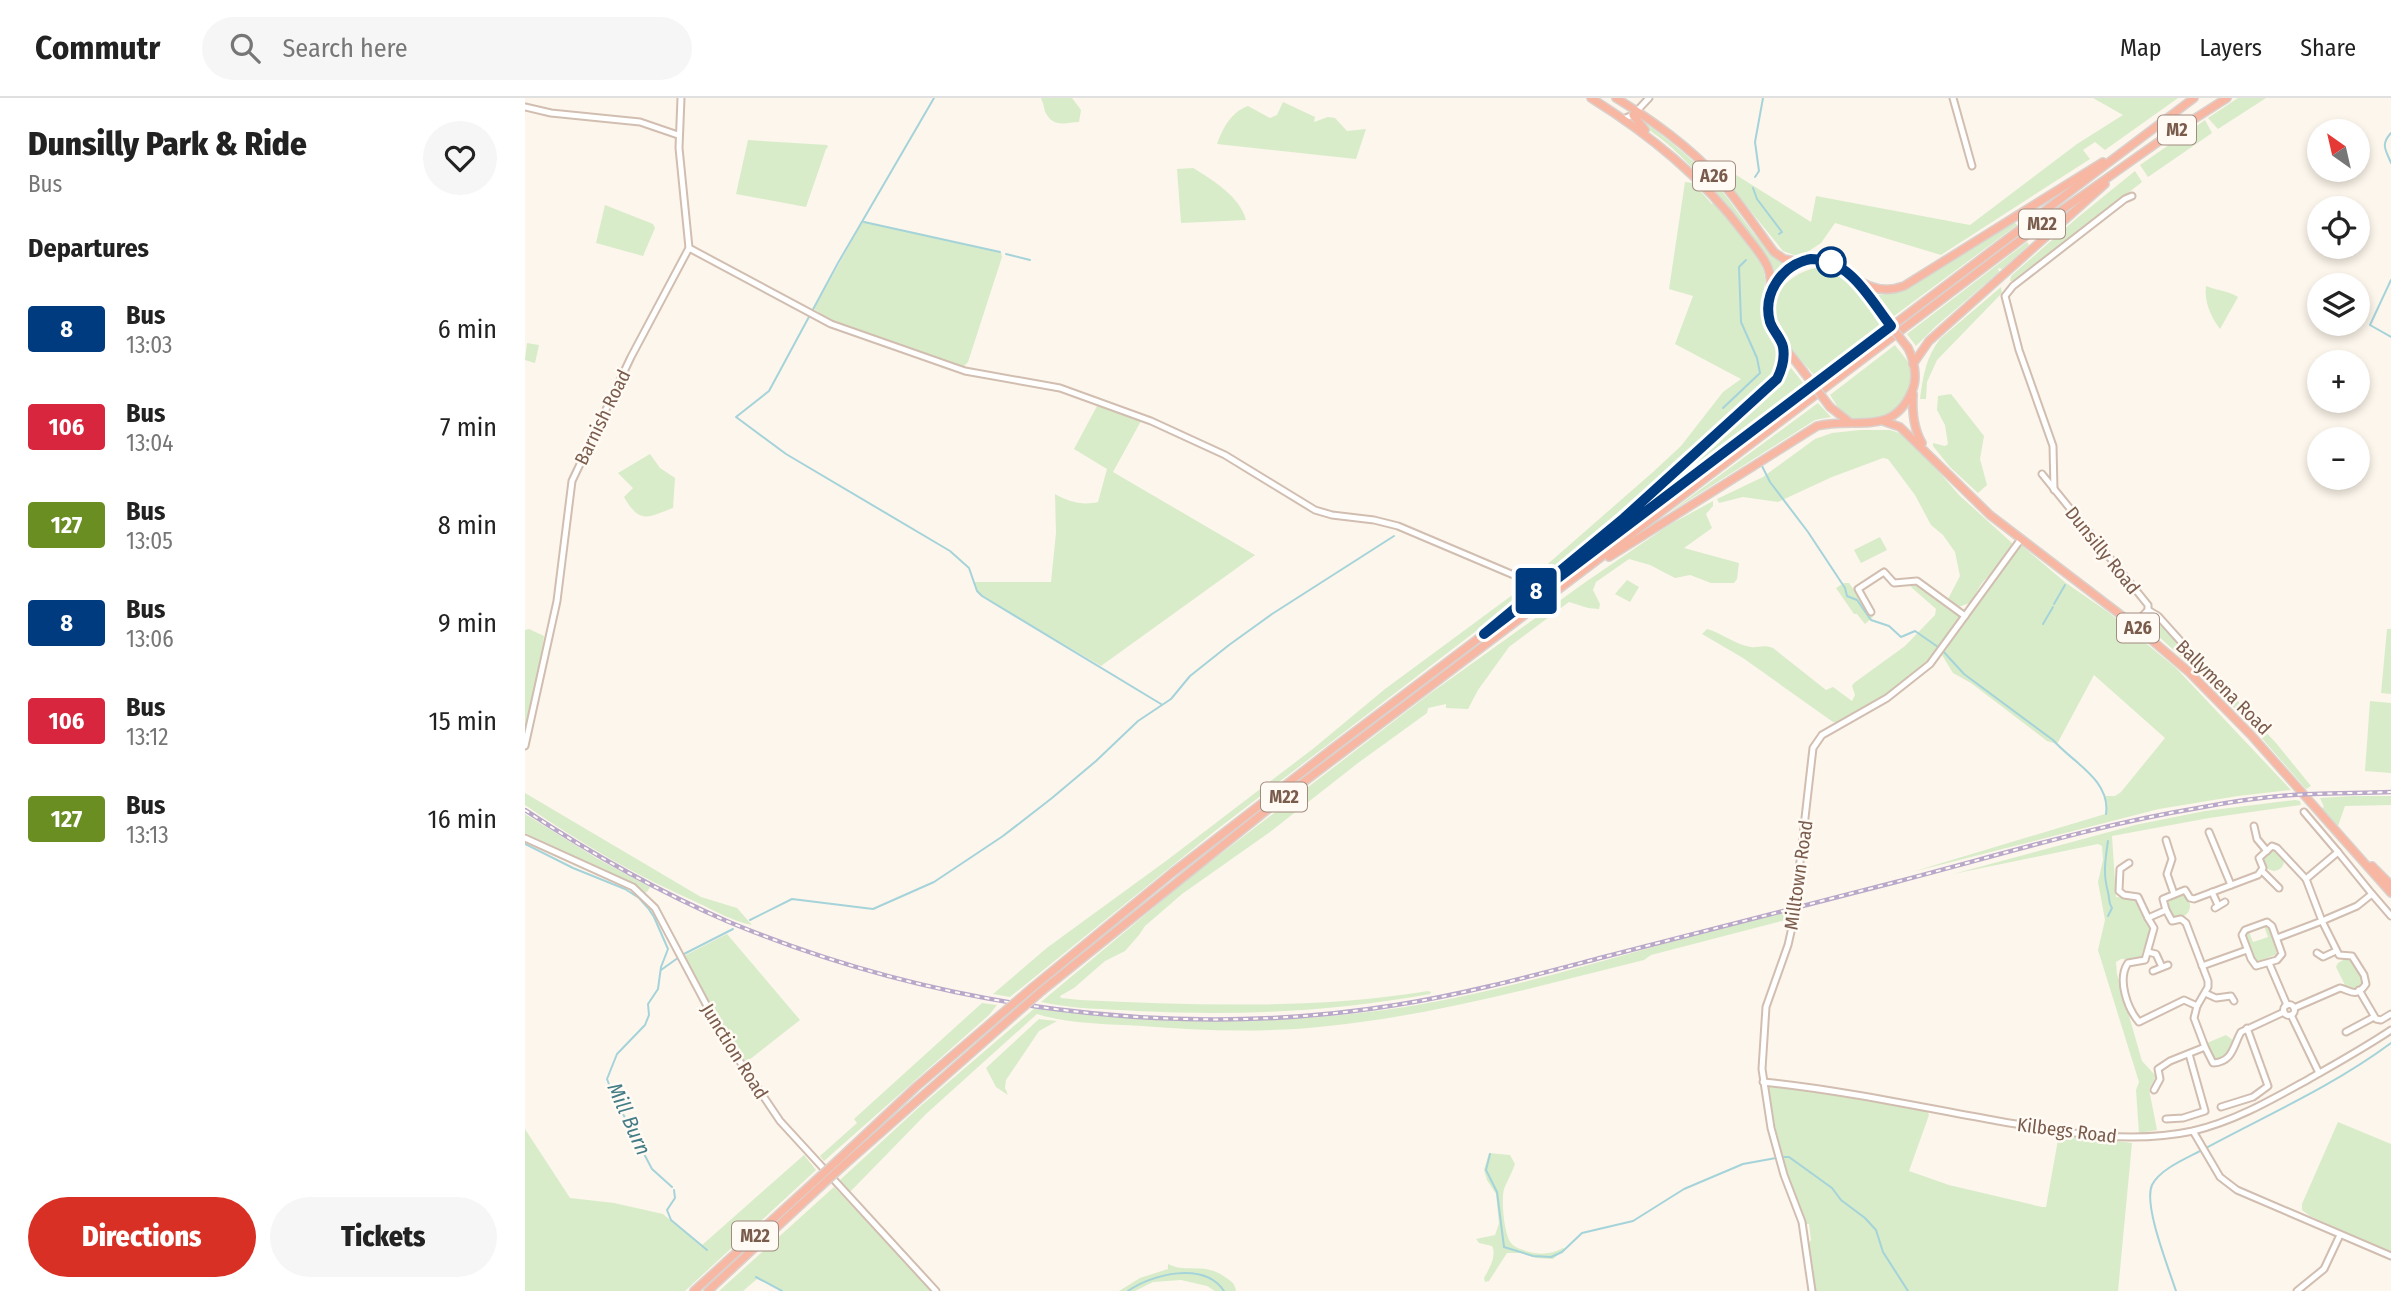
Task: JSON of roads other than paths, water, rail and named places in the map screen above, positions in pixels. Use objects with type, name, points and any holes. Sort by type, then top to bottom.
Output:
[{"type":"highway","name":"A26","points":[[1591,98],[1674,157],[1713,195],[1763,259],[1770,279],[1770,320],[1782,343],[1830,407],[1852,423]]},
{"type":"highway","name":"A26","points":[[1616,98],[1696,157],[1727,190],[1777,255],[1788,261],[1811,259],[1832,262],[1845,268],[1908,348],[1913,364],[1914,386]]},
{"type":"highway","name":"M2","points":[[2127,149],[2194,98]]},
{"type":"highway","name":"M2","points":[[2129,163],[2227,98]]},
{"type":"highway","points":[[1635,113],[1639,124],[1674,157]]},
{"type":"highway","points":[[1854,277],[1869,287],[1880,290],[1904,286],[2046,199],[2087,170],[2127,149]]},
{"type":"highway","name":"M22","points":[[840,1163],[916,1087],[1033,987],[1203,849],[2127,149]]},
{"type":"highway","points":[[1913,364],[1929,341],[2129,163]]},
{"type":"highway","name":"M22","points":[[694,1291],[1043,990],[1272,806],[2035,229],[2129,163]]},
{"type":"highway","points":[[1769,297],[1782,275],[1800,262]]},
{"type":"highway","points":[[1484,634],[1624,518],[1768,388],[1777,379],[1782,368],[1782,343]]},
{"type":"highway","points":[[1530,611],[1630,542],[1817,426],[1883,421],[1900,411],[1914,386]]},
{"type":"highway","name":"Ballymena Road","points":[[1914,386],[1912,407],[1916,433],[1926,450]]},
{"type":"highway","name":"Ballymena Road","points":[[1883,421],[1900,427],[1926,450],[1972,500],[2180,663],[2223,705],[2391,893]]},
{"type":"highway","name":"Ballymena Road","points":[[2329,825],[2391,885]]},
{"type":"highway","name":"M22","points":[[708,1291],[817,1184]]},
{"type":"street","points":[[681,98],[678,135],[689,248],[855,334],[965,371],[1060,388],[1151,421],[1225,455],[1315,510],[1398,526],[1516,576]]},
{"type":"street","points":[[1623,119],[1635,113],[1649,98]]},
{"type":"street","points":[[1954,98],[1972,166]]},
{"type":"street","points":[[525,107],[547,112],[640,122],[678,135]]},
{"type":"street","points":[[2054,490],[2053,446],[2019,350],[2005,296],[2013,286],[2132,196]]},
{"type":"street","name":"Barnish Road","points":[[525,746],[556,607],[572,481],[631,357],[689,248]]},
{"type":"street","name":"Dunsilly Road","points":[[2042,474],[2149,606],[2134,625]]},
{"type":"street","name":"Milltown Road","points":[[1812,1291],[1802,1222],[1781,1166],[1767,1112],[1762,1046],[1766,1007],[1793,923],[1815,745],[1827,732],[1864,713],[1900,689],[1930,664],[2021,539]]},
{"type":"street","points":[[1871,612],[1858,589],[1884,572],[1894,583],[1917,580],[1965,616]]},
{"type":"street","points":[[2148,610],[2158,616],[2183,645]]},
{"type":"street","points":[[2302,823],[2306,815],[2391,916]]},
{"type":"street","points":[[2254,826],[2267,851]]},
{"type":"street","points":[[2256,834],[2265,831]]},
{"type":"street","points":[[2202,841],[2210,836],[2220,836]]},
{"type":"street","points":[[2210,836],[2231,885]]},
{"type":"street","name":"Junction Road","points":[[525,838],[628,885],[641,893],[655,908],[724,1038],[780,1121],[936,1291]]},
{"type":"street","points":[[2166,840],[2172,860],[2167,874],[2174,894]]},
{"type":"street","points":[[2168,847],[2177,845]]},
{"type":"street","points":[[2262,871],[2259,858],[2275,847],[2306,879],[2336,951],[2340,956],[2351,955],[2364,975],[2366,984],[2350,993],[2340,988],[2294,1008],[2291,1015]]},
{"type":"street","points":[[2306,879],[2338,852]]},
{"type":"street","points":[[2129,863],[2120,869],[2120,892],[2139,898],[2154,928],[2144,961],[2128,963],[2125,969],[2125,995],[2138,1021]]},
{"type":"street","points":[[2262,871],[2193,899],[2185,890],[2163,900],[2172,921],[2181,919],[2186,923],[2208,981],[2194,1018],[2213,1063],[2224,1061],[2232,1053],[2239,1033],[2284,1012],[2287,1005]]},
{"type":"street","points":[[2262,871],[2279,888]]},
{"type":"street","points":[[2212,892],[2216,907],[2225,902]]},
{"type":"street","points":[[2277,938],[2357,906],[2372,894]]},
{"type":"street","points":[[2148,918],[2167,910]]},
{"type":"street","points":[[2261,923],[2271,924],[2277,938],[2282,954],[2280,958],[2255,965],[2247,950],[2243,932],[2261,923]]},
{"type":"street","points":[[2202,966],[2247,950]]},
{"type":"street","points":[[2148,951],[2156,954],[2165,966],[2153,971]]},
{"type":"street","points":[[2321,958],[2336,951]]},
{"type":"street","points":[[2269,962],[2287,1005],[2294,1008]]},
{"type":"street","points":[[2359,990],[2374,1017],[2381,1020],[2391,1014]]},
{"type":"street","points":[[2205,993],[2216,998],[2233,996]]},
{"type":"street","points":[[2135,1028],[2138,1021],[2159,1014],[2184,1000],[2197,1006]]},
{"type":"street","points":[[2284,1012],[2291,1015],[2319,1073]]},
{"type":"street","points":[[2346,1032],[2374,1017]]},
{"type":"street","points":[[2221,1107],[2241,1102],[2268,1087],[2247,1028]]},
{"type":"street","name":"Kilbegs Road","points":[[1763,1082],[1843,1093],[2058,1131],[2139,1138],[2193,1131],[2261,1106],[2391,1030]]},
{"type":"street","points":[[2154,1090],[2160,1079],[2156,1068],[2205,1047]]},
{"type":"street","points":[[2166,1119],[2183,1118],[2208,1110],[2189,1054]]},
{"type":"street","points":[[2199,1143],[2207,1127]]},
{"type":"street","points":[[2193,1131],[2220,1177],[2237,1190],[2391,1256]]},
{"type":"street","points":[[2297,1291],[2324,1269],[2340,1235]]},
{"type":"waterway","points":[[934,98],[838,263],[769,391],[736,417],[786,454],[950,551],[969,568],[977,591],[982,596],[1161,704]]},
{"type":"waterway","points":[[1755,177],[1759,171],[1755,142],[1763,98]]},
{"type":"waterway","points":[[2391,133],[2385,144],[2391,163]]},
{"type":"waterway","points":[[1753,188],[1757,199],[1782,232],[1779,234]]},
{"type":"waterway","points":[[864,222],[1000,252]]},
{"type":"waterway","points":[[1006,254],[1030,260]]},
{"type":"waterway","points":[[1723,408],[1760,373],[1757,358],[1741,322],[1739,267],[1746,260]]},
{"type":"waterway","points":[[2391,280],[2370,325],[2391,337]]},
{"type":"waterway","points":[[1762,466],[1770,482],[1808,532],[1845,588],[1847,596],[1857,600],[1871,620],[1889,626],[1901,637],[1915,631],[1938,647]]},
{"type":"waterway","points":[[750,920],[792,899],[873,909],[934,882],[1003,836],[1052,798],[1138,721],[1171,699],[1190,676],[1229,645],[1272,614],[1394,536]]},
{"type":"waterway","points":[[2054,604],[2065,585]]},
{"type":"waterway","points":[[2043,624],[2053,607]]},
{"type":"waterway","points":[[1942,650],[1964,674],[2053,740],[2089,772],[2103,791],[2106,814]]},
{"type":"waterway","points":[[2108,841],[2105,873],[2112,908],[2108,916]]},
{"type":"waterway","name":"Mill Burn","points":[[525,844],[573,868],[625,889],[639,898],[654,917],[668,949],[661,967],[658,989],[648,1004],[649,1015],[645,1025],[617,1054],[607,1079],[652,1169],[672,1187]]},
{"type":"waterway","points":[[661,970],[682,955],[733,929]]},
{"type":"waterway","points":[[2206,1148],[2324,1086],[2391,1043]]},
{"type":"waterway","points":[[2176,1291],[2154,1222],[2150,1194],[2152,1185],[2161,1174],[2202,1150]]},
{"type":"waterway","points":[[1490,1154],[1486,1170],[1497,1192],[1504,1247],[1533,1256],[1551,1257],[1562,1252],[1582,1233],[1633,1221],[1684,1189],[1743,1164],[1776,1158]]},
{"type":"waterway","points":[[1783,1157],[1789,1157],[1832,1188],[1841,1200],[1865,1218],[1876,1230],[1883,1252],[1908,1291]]},
{"type":"waterway","points":[[674,1190],[675,1198],[667,1210],[671,1220],[707,1250]]},
{"type":"waterway","points":[[1128,1291],[1150,1280],[1177,1273],[1204,1276],[1224,1291]]},
{"type":"waterway","points":[[756,1277],[782,1291]]},
{"type":"railway","points":[[525,810],[624,870],[676,897],[729,922],[808,952],[889,976],[972,996],[1057,1009],[1142,1017],[1227,1019],[1312,1015],[1422,1001],[1474,990],[2160,815],[2270,797],[2391,792]]}]
